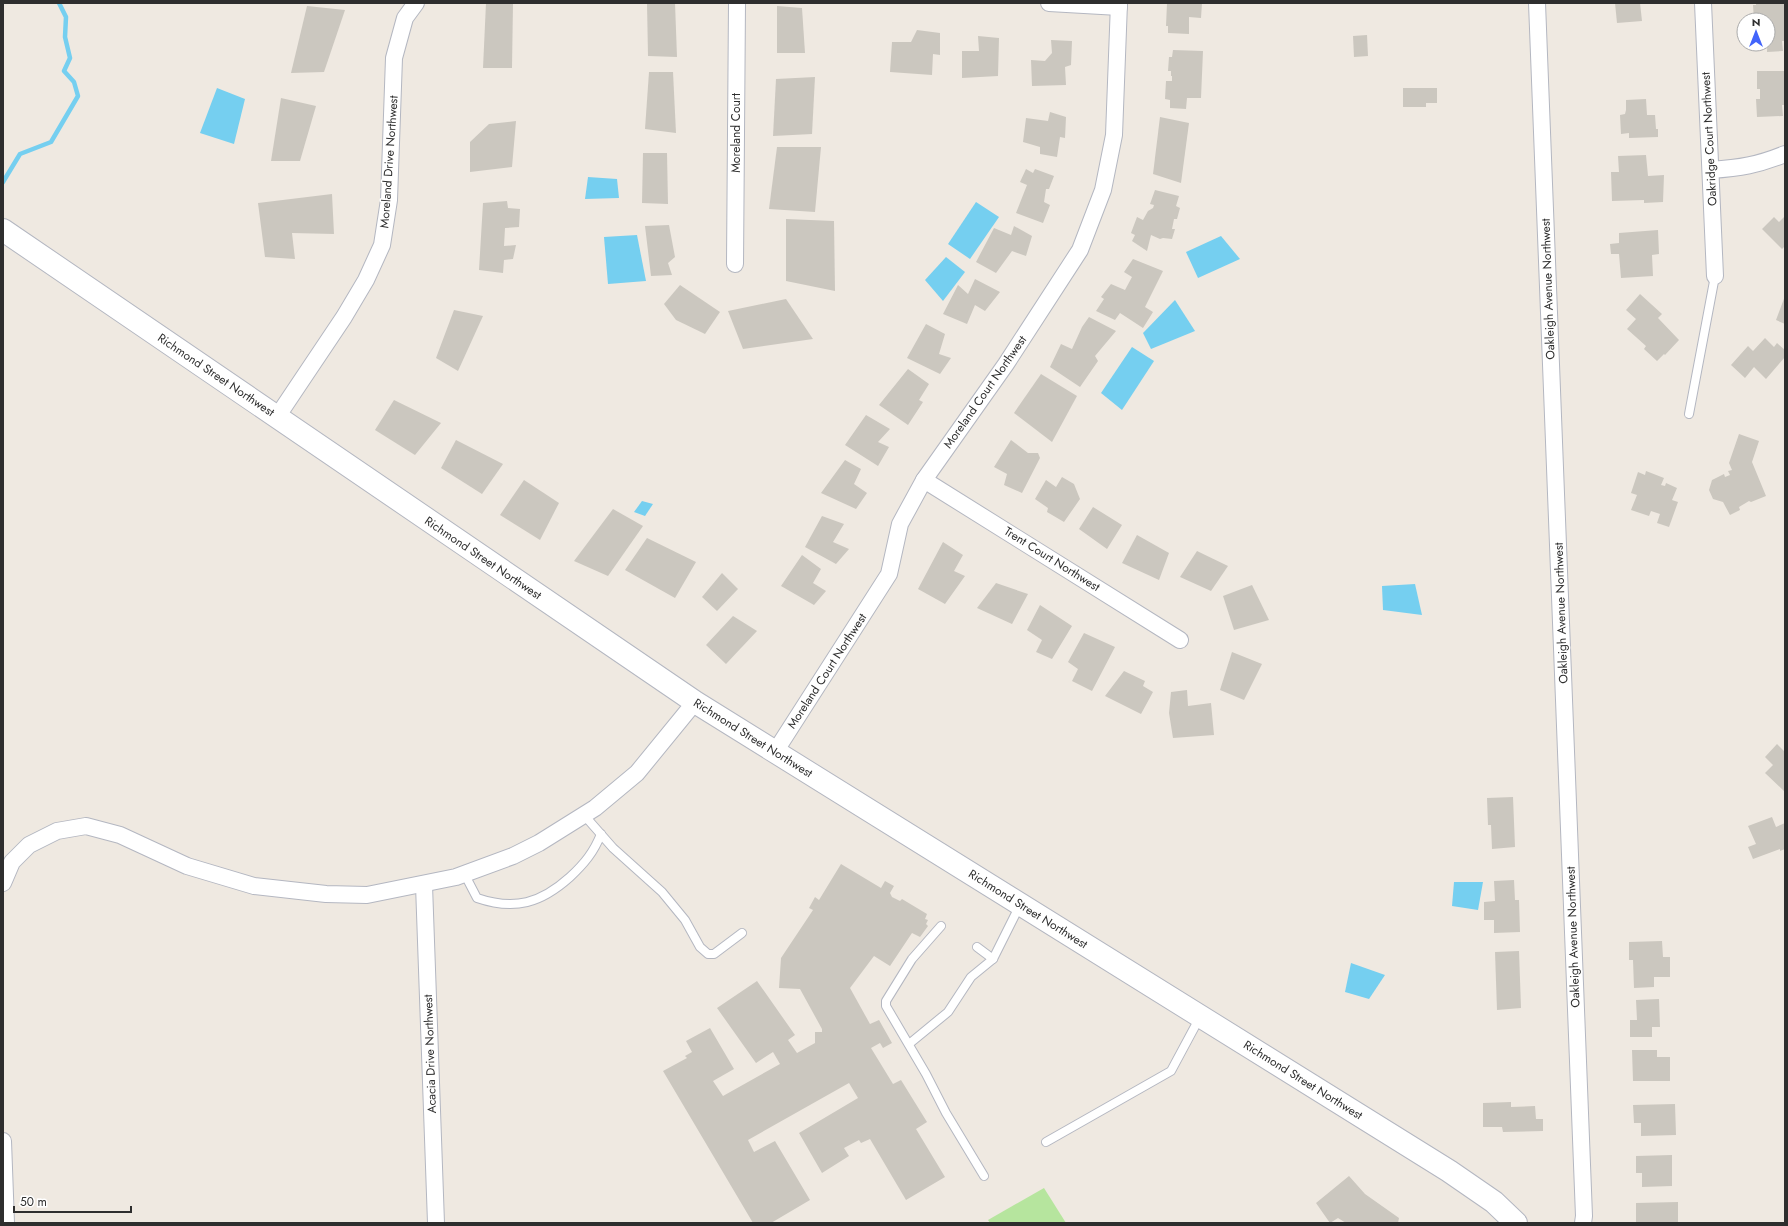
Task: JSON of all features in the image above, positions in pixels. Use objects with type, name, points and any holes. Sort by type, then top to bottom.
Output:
[{"type":"street","name":"Moreland Drive Northwest","points":[[277,417],[344,317],[366,280],[382,245],[389,200],[394,58],[405,18],[416,3]]},
{"type":"street","name":"Moreland Court","points":[[735,264],[737,3]]},
{"type":"street","points":[[1049,3],[1119,5]]},
{"type":"street","name":"Oakleigh Avenue Northwest","points":[[1537,3],[1584,1216],[1583,1223]]},
{"type":"street","name":"Oakridge Court Northwest","points":[[1704,3],[1715,276]]},
{"type":"street","name":"Moreland Court Northwest","points":[[775,752],[889,574],[900,524],[924,480],[1006,364],[1080,250],[1103,190],[1114,135],[1119,5]]},
{"type":"street","points":[[1711,170],[1760,164],[1785,154]]},
{"type":"street","name":"Richmond Street Northwest","points":[[3,230],[695,702],[1449,1170],[1494,1202],[1516,1223]]},
{"type":"street","name":"Trent Court Northwest","points":[[924,480],[1180,640]]},
{"type":"street","points":[[3,883],[12,862],[29,845],[57,831],[86,826],[120,835],[187,866],[254,886],[326,894],[367,895],[424,885],[465,874],[513,856],[539,843],[595,808],[637,773],[695,702]]},
{"type":"street","name":"Acacia Drive Northwest","points":[[424,885],[436,1223]]},
{"type":"street","points":[[3,1141],[6,1223]]},
{"type":"lane","points":[[1689,414],[1715,276]]},
{"type":"lane","points":[[584,815],[601,834],[662,892],[685,920],[700,947],[708,954],[714,954],[742,933]]},
{"type":"lane","points":[[465,874],[477,898],[499,903],[524,903],[538,900],[553,892],[583,865],[601,834]]},
{"type":"lane","points":[[909,1044],[948,1012],[971,977],[993,959],[1020,904]]},
{"type":"lane","points":[[941,926],[912,959],[886,1001],[888,1010],[984,1176]]},
{"type":"lane","points":[[977,947],[993,959]]},
{"type":"lane","points":[[1046,1142],[1171,1071],[1201,1016]]},
{"type":"green space","points":[[1044,1188],[1066,1223],[990,1223],[988,1220]]},
{"type":"water","points":[[217,88],[245,99],[234,144],[200,133]]},
{"type":"water","points":[[588,177],[617,179],[619,198],[585,199]]},
{"type":"water","points":[[976,202],[999,217],[970,259],[948,244]]},
{"type":"water","points":[[637,235],[646,281],[608,284],[604,237]]},
{"type":"water","points":[[1221,236],[1240,259],[1198,278],[1186,252]]},
{"type":"water","points":[[946,257],[965,272],[943,301],[925,280]]},
{"type":"water","points":[[1175,300],[1195,331],[1151,349],[1143,333]]},
{"type":"water","points":[[1132,347],[1154,361],[1122,410],[1101,393]]},
{"type":"water","points":[[642,501],[653,504],[645,516],[634,512]]},
{"type":"water","points":[[1415,584],[1422,615],[1383,610],[1382,586]]},
{"type":"water","points":[[1454,882],[1483,882],[1478,910],[1452,906]]},
{"type":"water","points":[[1351,963],[1385,975],[1369,999],[1345,992]]},
{"type":"building","points":[[486,3],[513,3],[512,68],[483,68]]},
{"type":"building","points":[[647,3],[675,3],[677,57],[648,56]]},
{"type":"building","points":[[1167,3],[1202,3],[1201,18],[1189,17],[1189,34],[1168,33],[1168,26],[1166,26]]},
{"type":"building","points":[[1615,3],[1640,3],[1642,21],[1617,23]]},
{"type":"building","points":[[1756,3],[1785,3],[1785,41],[1782,41],[1783,51],[1776,51],[1776,12],[1753,12],[1753,5],[1756,5]]},
{"type":"building","points":[[307,6],[345,10],[324,72],[291,73]]},
{"type":"building","points":[[777,6],[802,8],[805,53],[777,53]]},
{"type":"building","points":[[917,30],[940,33],[940,55],[933,54],[932,75],[890,72],[892,42],[911,42]]},
{"type":"building","points":[[1367,35],[1368,56],[1354,57],[1353,36]]},
{"type":"building","points":[[978,36],[999,38],[998,76],[962,78],[962,51],[979,51]]},
{"type":"building","points":[[1051,40],[1072,41],[1071,65],[1065,67],[1066,85],[1032,86],[1031,60],[1045,61],[1052,53]]},
{"type":"building","points":[[1173,50],[1203,51],[1201,98],[1187,98],[1186,109],[1170,108],[1170,100],[1165,99],[1166,81],[1172,81],[1171,71],[1168,71],[1169,57],[1172,57]]},
{"type":"building","points":[[1757,71],[1785,71],[1785,105],[1782,105],[1783,116],[1757,117],[1756,99],[1760,99],[1760,89],[1757,89]]},
{"type":"building","points":[[649,72],[673,72],[676,133],[645,129]]},
{"type":"building","points":[[815,77],[812,134],[773,136],[776,79]]},
{"type":"building","points":[[1403,88],[1437,88],[1437,103],[1426,103],[1426,107],[1403,107]]},
{"type":"building","points":[[281,98],[316,106],[300,161],[271,161]]},
{"type":"building","points":[[1646,99],[1647,115],[1655,115],[1658,137],[1629,138],[1629,133],[1621,134],[1620,115],[1625,114],[1626,100]]},
{"type":"building","points":[[1050,112],[1066,117],[1065,138],[1060,137],[1057,157],[1040,154],[1040,147],[1023,142],[1026,118],[1048,121]]},
{"type":"building","points":[[1160,117],[1189,123],[1181,183],[1153,174]]},
{"type":"building","points":[[516,121],[512,167],[470,172],[470,142],[489,124]]},
{"type":"building","points":[[777,147],[821,147],[815,212],[769,209]]},
{"type":"building","points":[[643,153],[667,153],[668,204],[642,203]]},
{"type":"building","points":[[1646,155],[1648,176],[1664,175],[1663,202],[1644,203],[1644,200],[1612,201],[1611,172],[1619,172],[1618,156]]},
{"type":"building","points":[[1026,169],[1033,173],[1035,169],[1054,176],[1049,189],[1046,189],[1044,202],[1050,205],[1043,223],[1016,213],[1027,185],[1020,182]]},
{"type":"building","points":[[1155,190],[1179,196],[1176,206],[1180,208],[1177,219],[1174,219],[1172,229],[1175,229],[1172,239],[1160,239],[1151,235],[1147,251],[1132,241],[1135,235],[1131,233],[1137,217],[1143,220],[1148,211],[1153,208],[1154,205],[1150,204]]},
{"type":"building","points":[[332,194],[334,234],[292,233],[295,259],[265,257],[258,203]]},
{"type":"building","points":[[507,201],[508,208],[520,209],[519,227],[505,228],[504,246],[516,245],[513,259],[504,260],[503,273],[479,270],[483,203]]},
{"type":"building","points":[[1785,216],[1785,246],[1782,249],[1762,229],[1774,217],[1779,222]]},
{"type":"building","points":[[786,219],[834,221],[835,291],[786,281]]},
{"type":"building","points":[[669,225],[675,257],[668,263],[672,275],[651,276],[645,226]]},
{"type":"building","points":[[1014,226],[1032,236],[1026,256],[1012,251],[996,273],[976,262],[994,228],[1011,235]]},
{"type":"building","points":[[1658,230],[1659,254],[1652,255],[1653,276],[1621,278],[1619,254],[1611,254],[1610,244],[1619,243],[1619,233]]},
{"type":"building","points":[[1133,259],[1163,271],[1145,307],[1153,312],[1143,328],[1120,313],[1115,320],[1096,311],[1104,299],[1101,297],[1111,284],[1125,290],[1132,277],[1124,272]]},
{"type":"building","points":[[975,279],[1000,292],[985,311],[975,305],[967,324],[943,314],[958,285],[968,294]]},
{"type":"building","points":[[680,285],[720,312],[705,334],[676,320],[664,304]]},
{"type":"building","points":[[1640,294],[1662,314],[1658,318],[1679,340],[1657,361],[1644,349],[1646,346],[1627,329],[1636,319],[1626,310]]},
{"type":"building","points":[[1785,296],[1785,324],[1776,320]]},
{"type":"building","points":[[786,299],[813,339],[743,349],[728,311]]},
{"type":"building","points":[[454,310],[483,316],[458,371],[436,358]]},
{"type":"building","points":[[1089,317],[1116,331],[1095,356],[1098,361],[1080,387],[1050,367],[1061,344],[1072,349],[1082,327]]},
{"type":"building","points":[[926,324],[945,334],[939,354],[951,358],[940,374],[907,358]]},
{"type":"building","points":[[1765,338],[1774,347],[1777,343],[1785,350],[1785,357],[1766,379],[1754,367],[1745,378],[1731,365],[1748,346],[1753,351]]},
{"type":"building","points":[[908,369],[929,384],[919,400],[923,402],[908,425],[879,405]]},
{"type":"building","points":[[1041,374],[1077,396],[1052,442],[1014,413]]},
{"type":"building","points":[[394,400],[441,423],[415,455],[375,430]]},
{"type":"building","points":[[866,415],[890,429],[878,442],[889,447],[878,466],[845,445]]},
{"type":"building","points":[[1739,434],[1759,441],[1752,462],[1766,496],[1751,502],[1749,501],[1739,507],[1740,510],[1730,515],[1723,502],[1713,499],[1709,490],[1712,480],[1724,474],[1725,477],[1730,475],[1728,471],[1732,470],[1729,463]]},
{"type":"building","points":[[456,440],[503,464],[482,494],[441,468]]},
{"type":"building","points":[[1011,440],[1028,453],[1038,453],[1040,458],[1022,493],[1004,485],[1007,474],[994,467]]},
{"type":"building","points":[[845,460],[861,469],[854,484],[867,493],[856,509],[821,493]]},
{"type":"building","points":[[1646,471],[1664,478],[1661,485],[1665,486],[1666,483],[1677,488],[1672,500],[1678,502],[1669,527],[1657,523],[1660,514],[1651,511],[1649,516],[1631,510],[1637,495],[1631,493],[1638,472],[1645,475]]},
{"type":"building","points":[[1062,477],[1074,484],[1080,499],[1064,522],[1047,512],[1048,508],[1035,499],[1046,480],[1056,487]]},
{"type":"building","points":[[524,480],[559,503],[540,540],[500,515]]},
{"type":"building","points":[[1093,507],[1122,525],[1107,549],[1079,529]]},
{"type":"building","points":[[613,509],[643,526],[608,576],[574,561]]},
{"type":"building","points":[[822,516],[844,524],[833,542],[849,549],[836,564],[805,547]]},
{"type":"building","points":[[1137,535],[1169,553],[1159,580],[1122,563]]},
{"type":"building","points":[[647,538],[696,562],[675,598],[625,570]]},
{"type":"building","points":[[943,542],[963,555],[954,571],[965,576],[945,604],[918,589]]},
{"type":"building","points":[[1197,551],[1228,566],[1211,591],[1180,577]]},
{"type":"building","points":[[802,555],[821,569],[813,583],[826,591],[814,605],[781,586]]},
{"type":"building","points":[[722,573],[738,589],[717,611],[702,597]]},
{"type":"building","points":[[996,583],[1028,594],[1012,624],[977,608]]},
{"type":"building","points":[[1252,585],[1269,620],[1234,630],[1223,596]]},
{"type":"building","points":[[1040,605],[1072,626],[1052,659],[1036,652],[1042,640],[1027,630]]},
{"type":"building","points":[[733,616],[757,631],[726,664],[706,645]]},
{"type":"building","points":[[1084,633],[1115,647],[1092,691],[1072,681],[1078,669],[1068,662]]},
{"type":"building","points":[[1232,652],[1262,664],[1244,700],[1220,690]]},
{"type":"building","points":[[1124,671],[1145,681],[1143,686],[1153,692],[1141,714],[1105,696]]},
{"type":"building","points":[[1187,690],[1188,706],[1211,703],[1214,735],[1173,738],[1169,713],[1171,692]]},
{"type":"building","points":[[1777,744],[1785,752],[1785,792],[1765,773],[1773,765],[1765,757]]},
{"type":"building","points":[[1513,797],[1515,847],[1492,849],[1491,825],[1488,825],[1487,798]]},
{"type":"building","points":[[1772,817],[1776,827],[1785,823],[1785,849],[1780,851],[1780,849],[1753,859],[1748,847],[1756,844],[1748,826]]},
{"type":"building","points":[[841,864],[881,888],[885,881],[894,886],[890,893],[892,897],[900,901],[902,899],[927,914],[925,919],[928,920],[926,924],[928,926],[920,937],[912,933],[890,966],[874,956],[850,988],[870,1024],[879,1020],[892,1043],[883,1048],[880,1043],[871,1048],[893,1084],[901,1080],[927,1122],[916,1129],[945,1177],[906,1200],[870,1139],[861,1143],[859,1140],[844,1148],[849,1156],[822,1173],[799,1133],[858,1098],[849,1083],[748,1140],[754,1152],[775,1141],[810,1200],[771,1223],[753,1223],[663,1071],[687,1058],[685,1056],[692,1052],[686,1041],[710,1028],[734,1069],[713,1081],[723,1096],[780,1064],[773,1052],[756,1063],[717,1008],[757,981],[795,1035],[788,1040],[797,1053],[815,1043],[815,1032],[822,1032],[822,1029],[800,989],[779,988],[781,958],[813,910],[809,908],[815,897],[819,900]]},
{"type":"building","points":[[1514,880],[1515,900],[1519,900],[1520,932],[1494,933],[1494,920],[1484,920],[1484,902],[1495,901],[1494,881]]},
{"type":"building","points":[[1662,941],[1663,957],[1670,957],[1670,977],[1654,977],[1654,987],[1634,988],[1633,960],[1629,960],[1629,942]]},
{"type":"building","points":[[1519,951],[1521,1008],[1497,1010],[1495,952]]},
{"type":"building","points":[[1659,999],[1660,1027],[1652,1027],[1652,1037],[1630,1037],[1630,1020],[1637,1020],[1636,1000]]},
{"type":"building","points":[[1632,1050],[1657,1050],[1657,1057],[1670,1057],[1670,1081],[1633,1081]]},
{"type":"building","points":[[1511,1102],[1511,1107],[1535,1106],[1536,1119],[1543,1119],[1543,1131],[1503,1132],[1502,1127],[1483,1127],[1483,1103]]},
{"type":"building","points":[[1675,1104],[1676,1135],[1641,1136],[1641,1123],[1634,1123],[1633,1105]]},
{"type":"building","points":[[1672,1155],[1672,1186],[1642,1187],[1642,1173],[1636,1173],[1636,1156]]},
{"type":"building","points":[[1349,1176],[1365,1194],[1399,1218],[1398,1223],[1346,1223],[1338,1218],[1330,1223],[1316,1203]]},
{"type":"building","points":[[1678,1202],[1678,1223],[1636,1223],[1636,1203]]},
{"type":"waterway","points":[[3,182],[20,154],[51,142],[78,96],[74,82],[64,71],[70,58],[65,37],[66,17],[59,3]]}]
